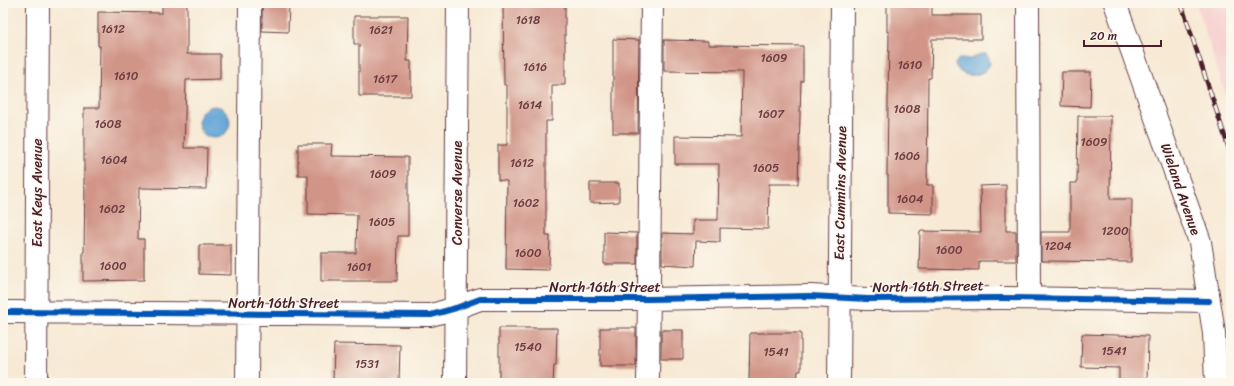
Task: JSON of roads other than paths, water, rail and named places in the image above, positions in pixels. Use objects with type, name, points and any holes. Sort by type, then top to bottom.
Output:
[{"type":"street","name":"East Keys Avenue","points":[[36,383],[38,3]]},
{"type":"street","points":[[247,383],[250,3]]},
{"type":"street","name":"Converse Avenue","points":[[456,383],[458,3]]},
{"type":"street","points":[[648,383],[652,3]]},
{"type":"street","name":"East Cummins Avenue","points":[[838,383],[842,3]]},
{"type":"street","points":[[1028,3],[1029,298]]},
{"type":"street","name":"Wieland Avenue","points":[[1116,3],[1200,242],[1214,333],[1216,383]]},
{"type":"street","name":"North 16th Street","points":[[3,312],[431,315],[480,299],[649,299],[810,296],[867,299],[1029,298],[1209,301]]},
{"type":"water","points":[[986,54],[989,58],[990,64],[987,69],[978,74],[967,75],[962,73],[955,64],[961,58],[970,59]]},
{"type":"water","points":[[211,106],[217,106],[227,113],[230,122],[229,128],[223,135],[217,138],[211,138],[201,131],[198,125],[198,119],[205,109]]},
{"type":"railway","points":[[1181,3],[1231,155]]}]
